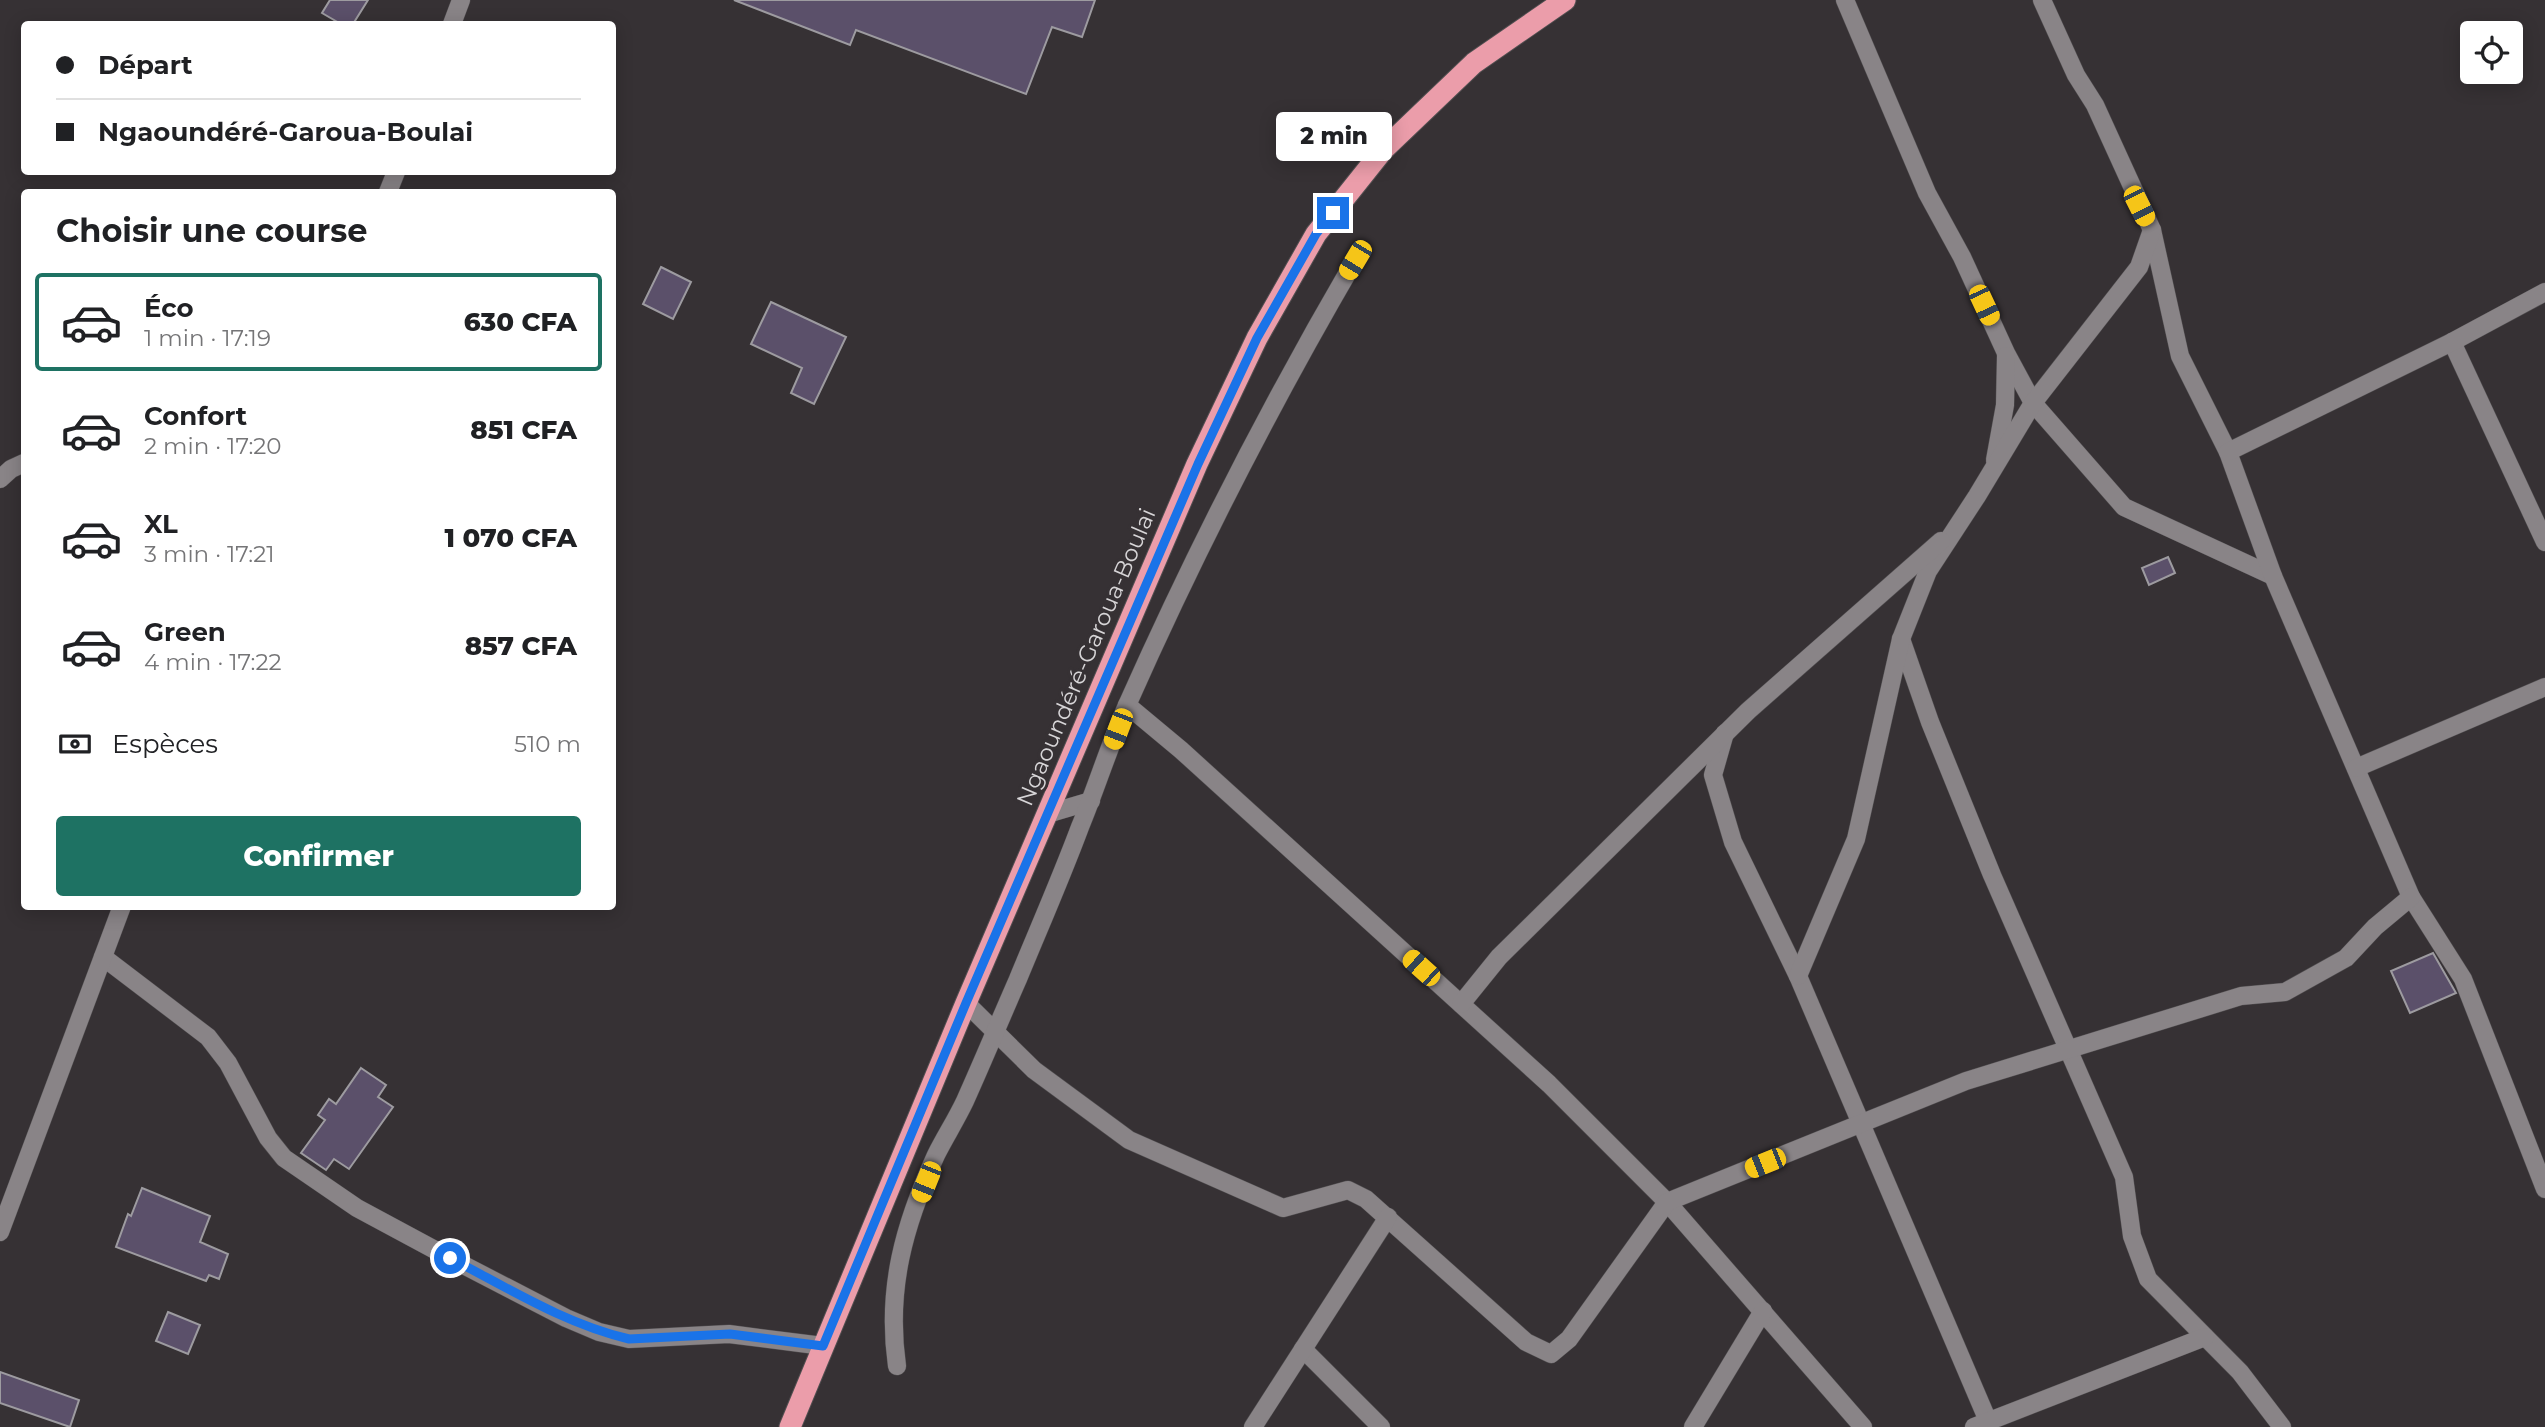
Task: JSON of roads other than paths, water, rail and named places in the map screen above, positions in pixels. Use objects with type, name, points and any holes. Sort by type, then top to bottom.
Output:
[{"type":"highway","name":"Ngaoundéré-Garoua-Boulai","points":[[790,1427],[1047,814],[1203,451],[1257,338],[1316,234],[1383,150],[1474,64],[1565,0]]},
{"type":"street","points":[[453,21],[461,0]]},
{"type":"street","points":[[1844,0],[1927,193],[1962,257],[2006,353],[2033,403],[2124,508],[2273,576]]},
{"type":"street","points":[[2042,0],[2076,75],[2095,105],[2152,230],[2180,356],[2228,452],[2273,576],[2411,897],[2463,979],[2545,1189]]},
{"type":"street","points":[[1798,976],[1856,839],[1901,639],[1928,571],[2033,403],[2139,267],[2152,230]]},
{"type":"street","points":[[897,1366],[893,1337],[893,1304],[897,1267],[906,1233],[936,1156],[963,1105],[995,1032],[1091,801],[1127,705],[1224,499],[1292,367],[1355,260]]},
{"type":"street","points":[[2228,452],[2452,342],[2545,292]]},
{"type":"street","points":[[2452,342],[2544,536]]},
{"type":"street","points":[[1993,470],[2004,405],[2006,353]]},
{"type":"street","points":[[0,479],[21,464]]},
{"type":"street","points":[[1461,1004],[1499,957],[1725,733],[1958,526]]},
{"type":"street","points":[[1901,639],[1930,722],[1992,875],[2124,1177],[2132,1236],[2148,1279],[2240,1372],[2282,1427]]},
{"type":"street","points":[[2356,768],[2545,687]]},
{"type":"street","points":[[1127,705],[1181,750],[1549,1084],[1667,1202],[1863,1427]]},
{"type":"street","points":[[1725,733],[1713,775],[1733,842],[1798,976],[1862,1124],[1981,1424],[2205,1337]]},
{"type":"street","points":[[1047,814],[1091,801]]},
{"type":"street","points":[[966,1003],[1034,1070],[1129,1140],[1283,1208],[1348,1190],[1366,1199],[1527,1342],[1551,1354],[1569,1339],[1667,1202],[1966,1081],[2241,996],[2285,992],[2346,958],[2375,927],[2411,897]]},
{"type":"street","points":[[0,1232],[121,910]]},
{"type":"street","points":[[103,957],[208,1037],[228,1063],[268,1138],[284,1158],[357,1208],[566,1318],[599,1332],[629,1339],[730,1334],[823,1346]]},
{"type":"street","points":[[1253,1427],[1388,1217]]},
{"type":"street","points":[[1693,1427],[1763,1311]]},
{"type":"street","points":[[1303,1349],[1381,1427]]}]
